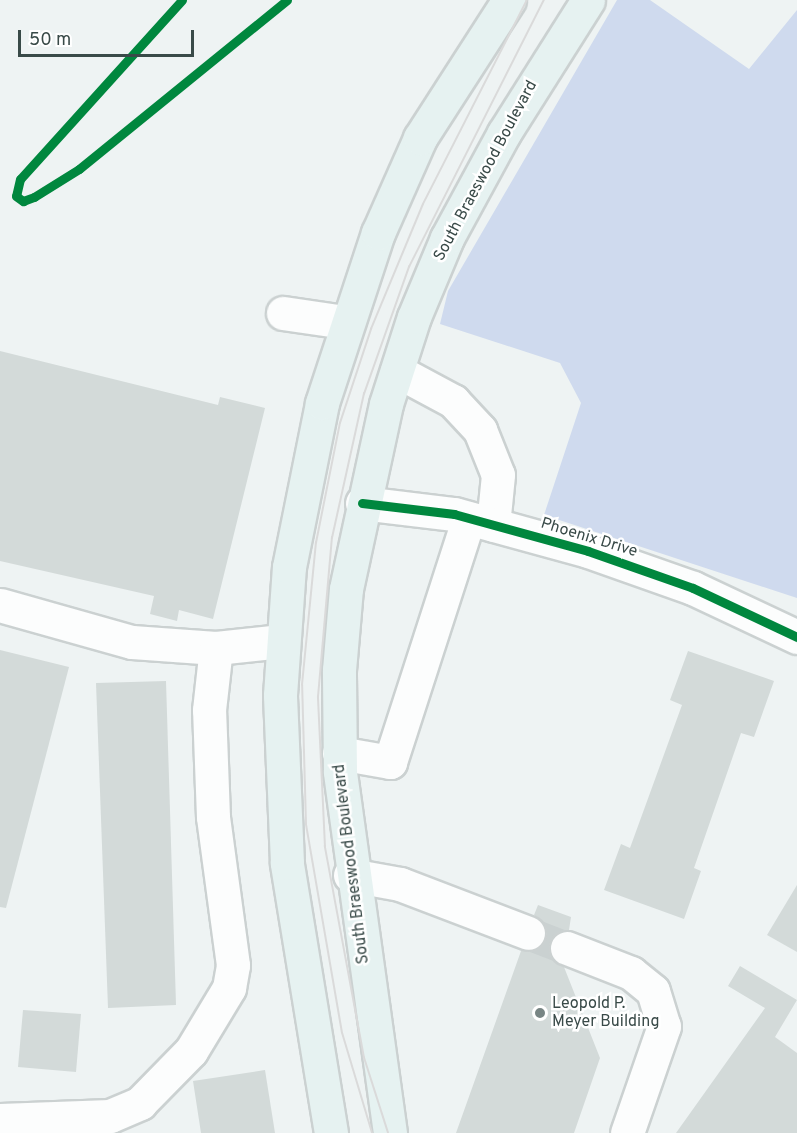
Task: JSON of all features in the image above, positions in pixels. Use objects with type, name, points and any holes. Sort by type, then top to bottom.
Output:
[{"type":"main road","points":[[332,1133],[287,863],[282,641],[303,489],[345,322],[420,138],[509,0]]},
{"type":"main road","name":"South Braeswood Boulevard","points":[[390,1133],[350,875],[339,753],[346,588],[362,502],[397,371],[447,238],[521,103],[588,0]]},
{"type":"street","points":[[283,313],[345,322]]},
{"type":"street","points":[[339,753],[390,762],[498,476],[480,430],[453,401],[397,371]]},
{"type":"street","name":"Phoenix Drive","points":[[362,502],[481,522],[693,588],[797,637]]},
{"type":"street","points":[[0,604],[132,642],[216,648],[282,641]]},
{"type":"street","points":[[0,1120],[110,1116],[140,1103],[191,1051],[229,988],[233,965],[213,817],[210,734],[216,648]]},
{"type":"street","points":[[350,875],[400,884],[528,933]]},
{"type":"street","points":[[567,948],[631,972],[653,991],[664,1026],[627,1133]]},
{"type":"shaded area","points":[[617,0],[650,0],[749,69],[797,10],[797,598],[544,515],[581,403],[560,363],[440,324],[448,291]]},
{"type":"building","points":[[0,351],[218,405],[220,397],[265,408],[213,619],[179,610],[177,621],[150,614],[154,596],[0,561]]},
{"type":"building","points":[[0,650],[69,667],[6,908],[0,907]]},
{"type":"building","points":[[688,651],[774,681],[754,737],[741,733],[694,868],[701,871],[684,919],[604,890],[621,844],[630,848],[682,705],[670,700]]},
{"type":"building","points":[[166,681],[176,1005],[108,1008],[96,683]]},
{"type":"building","points":[[797,885],[797,952],[767,935]]},
{"type":"building","name":"Leopold P. Meyer Building","points":[[538,905],[571,917],[569,930],[555,934],[549,951],[564,967],[600,1058],[574,1133],[456,1133],[521,951],[539,948],[546,939],[543,922],[534,915]]},
{"type":"building","points":[[740,966],[797,1000],[775,1037],[797,1053],[797,1133],[676,1133],[765,1008],[728,986]]},
{"type":"building","points":[[23,1010],[81,1014],[76,1072],[18,1067]]},
{"type":"building","points":[[265,1070],[275,1133],[201,1133],[193,1081]]},
{"type":"tunnel","points":[[528,933],[567,948]]},
{"type":"tram line","points":[[372,1133],[342,1033],[306,824],[302,685],[316,543],[340,423],[371,329],[423,204],[527,0]]},
{"type":"tram line","points":[[388,1133],[364,1058],[325,847],[318,697],[332,538],[364,394],[409,267],[544,0]]},
{"type":"cycle path","points":[[182,0],[20,179],[16,196],[23,201],[34,197],[79,169],[287,0]]},
{"type":"cycle path","points":[[362,503],[454,514],[588,551],[693,588],[797,637]]},
{"type":"place","name":"Leopold P. Meyer Building","points":[[540,1013]]}]
